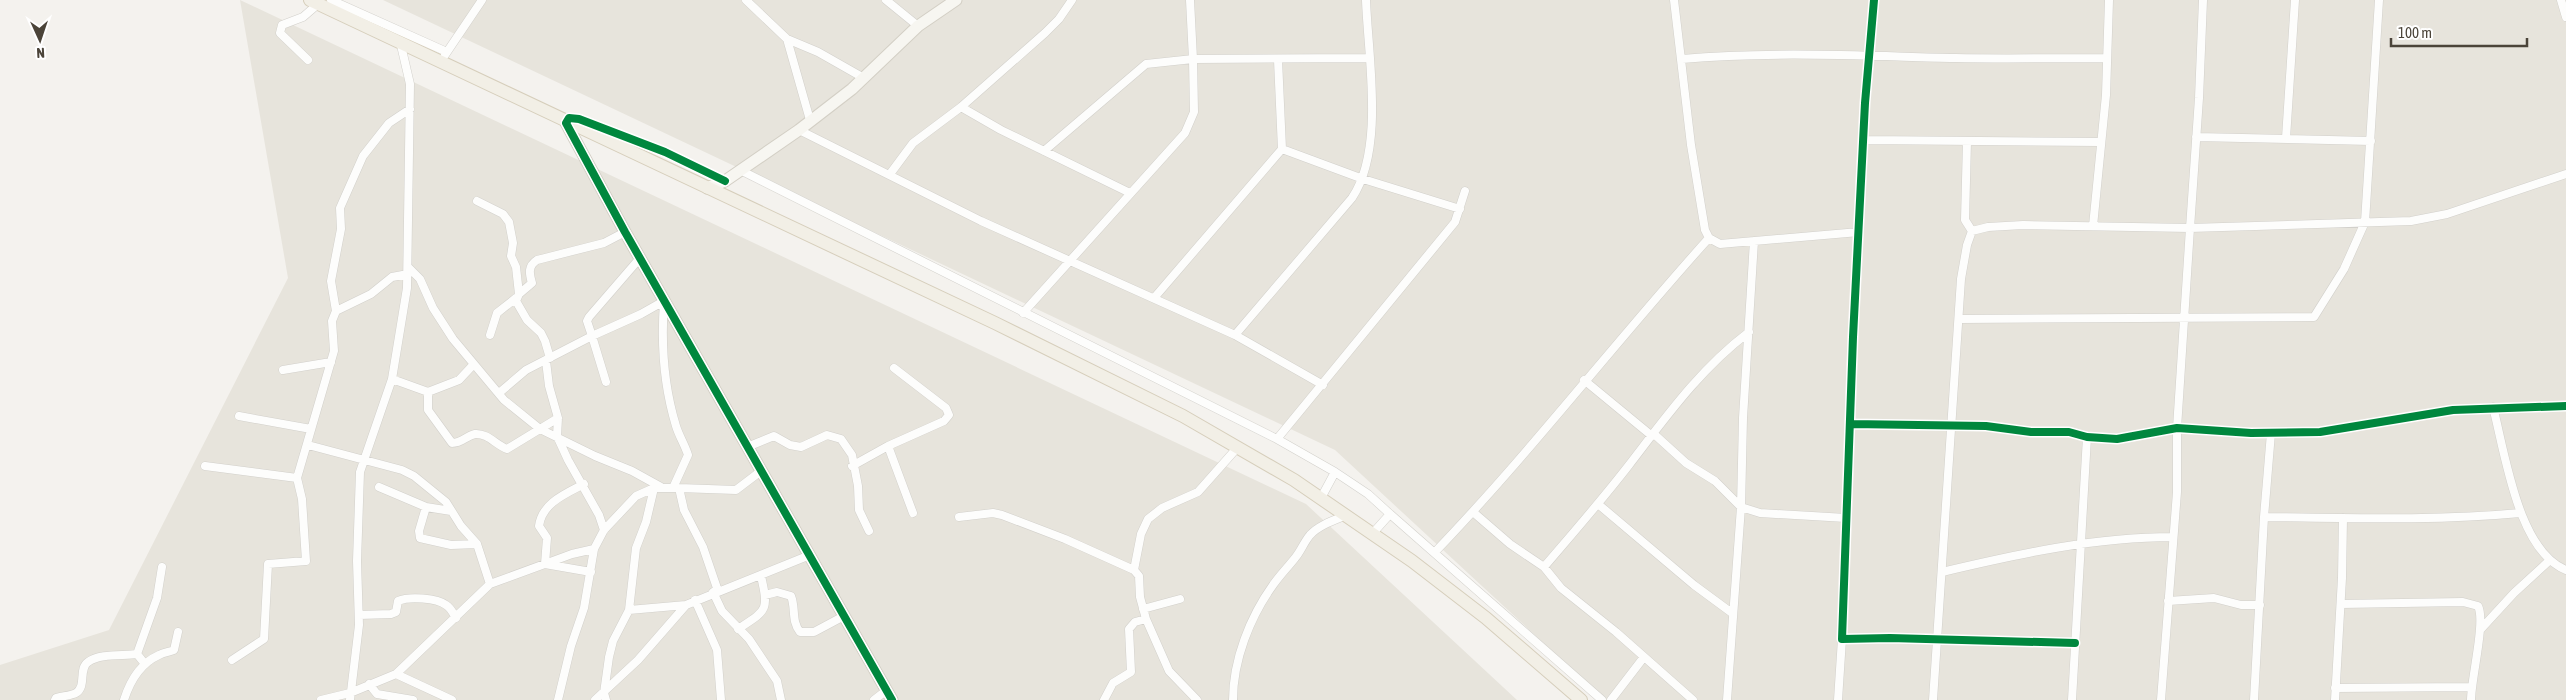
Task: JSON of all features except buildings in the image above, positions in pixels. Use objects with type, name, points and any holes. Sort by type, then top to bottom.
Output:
[{"type":"main road","points":[[314,2],[400,41],[444,56],[566,123],[689,177],[707,188],[1083,365],[1148,398],[1294,480],[1373,533],[1486,618],[1581,700]]},
{"type":"street","points":[[331,0],[444,56],[482,0]]},
{"type":"street","points":[[886,0],[918,26]]},
{"type":"street","points":[[707,188],[725,181],[799,130],[852,89],[862,77],[918,26],[956,0]]},
{"type":"street","points":[[890,174],[913,143],[961,107],[1045,33],[1059,19],[1072,0]]},
{"type":"street","points":[[1023,313],[1068,261],[1185,134],[1192,122],[1194,112],[1190,0]]},
{"type":"street","points":[[1235,335],[1352,198],[1363,179],[1370,145],[1372,98],[1368,58],[1366,0]]},
{"type":"street","points":[[1674,0],[1691,144],[1705,230],[1709,238],[1720,244],[1860,232]]},
{"type":"street","points":[[1838,700],[1865,140],[1865,103],[1874,0]]},
{"type":"street","points":[[2093,226],[2106,95],[2110,0]]},
{"type":"street","points":[[2161,700],[2177,492],[2177,428],[2203,0]]},
{"type":"street","points":[[2286,138],[2295,0]]},
{"type":"street","points":[[1959,319],[2184,318],[2227,316],[2314,318],[2344,269],[2365,222],[2379,0]]},
{"type":"street","points":[[2562,0],[2566,17]]},
{"type":"street","points":[[749,1],[787,38],[818,52],[862,77]]},
{"type":"street","points":[[308,60],[280,33],[280,28],[282,25],[310,13],[314,2]]},
{"type":"street","points":[[787,38],[810,120]]},
{"type":"street","points":[[350,696],[359,614],[358,489],[364,459],[386,402],[392,379],[404,312],[408,270],[410,109],[408,72],[400,41]]},
{"type":"street","points":[[1682,59],[1725,55],[2107,58]]},
{"type":"street","points":[[1044,151],[1146,64],[1193,59],[1368,58]]},
{"type":"street","points":[[1154,298],[1282,149],[1278,60]]},
{"type":"street","points":[[961,107],[1044,151],[1130,193]]},
{"type":"street","points":[[232,660],[264,639],[268,564],[306,562],[302,499],[297,478],[331,362],[334,340],[332,321],[336,311],[331,281],[341,229],[340,208],[363,156],[389,123],[410,109]]},
{"type":"street","points":[[725,181],[665,152],[579,119],[569,118],[566,123],[625,232],[760,471],[890,695],[874,700]]},
{"type":"street","points":[[799,130],[981,221],[1235,335],[1323,385]]},
{"type":"street","points":[[2196,137],[2371,141]]},
{"type":"street","points":[[1865,140],[2101,142]]},
{"type":"street","points":[[1967,141],[1965,220],[1972,231]]},
{"type":"street","points":[[1282,149],[1363,179],[1460,209]]},
{"type":"street","points":[[740,170],[1277,439],[1335,472],[1368,494],[1602,700]]},
{"type":"street","points":[[1972,231],[1988,227],[2023,225],[2190,228],[2398,222],[2430,218],[2566,174]]},
{"type":"street","points":[[1277,439],[1455,222],[1465,191]]},
{"type":"street","points":[[478,201],[503,214],[509,222],[513,243],[511,256],[516,267],[517,296],[526,320],[541,333],[546,341],[549,386],[558,418],[557,436],[568,460],[584,484],[604,530]]},
{"type":"street","points":[[1933,700],[1961,279],[1967,244],[1972,231]]},
{"type":"street","points":[[490,335],[498,313],[532,283],[530,267],[537,260],[604,243],[625,232]]},
{"type":"street","points":[[1435,552],[1473,512],[1584,380],[1709,238]]},
{"type":"street","points":[[1728,700],[1732,613],[1741,507],[1743,418],[1754,241]]},
{"type":"street","points":[[606,382],[587,321],[640,258]]},
{"type":"street","points":[[336,311],[371,294],[392,277],[408,270]]},
{"type":"street","points":[[408,270],[420,279],[445,327],[473,365],[499,393],[540,429],[658,488]]},
{"type":"street","points":[[499,393],[526,370],[548,360],[568,346],[641,314],[664,300]]},
{"type":"street","points":[[664,300],[662,332],[669,396],[676,428],[688,455],[676,488],[684,510],[703,547],[718,604],[738,630],[749,639],[777,681],[781,700]]},
{"type":"street","points":[[1544,567],[1598,504],[1697,379],[1726,349],[1749,332]]},
{"type":"street","points":[[283,370],[331,362]]},
{"type":"street","points":[[392,379],[428,392],[459,380],[473,365]]},
{"type":"street","points":[[852,466],[888,446],[944,421],[950,415],[946,408],[894,368]]},
{"type":"street","points":[[1584,380],[1686,463],[1716,481],[1741,507],[1760,513],[1846,518]]},
{"type":"street","points":[[428,392],[428,410],[452,443],[462,442],[475,434],[483,435],[507,449],[558,418]]},
{"type":"street","points":[[1851,424],[1986,426],[2031,432],[2069,432],[2087,437],[2117,440],[2177,428],[2320,432],[2453,410],[2493,407],[2566,406]]},
{"type":"street","points":[[2493,407],[2520,513],[2532,536],[2550,560],[2566,570]]},
{"type":"street","points":[[238,416],[311,429]]},
{"type":"street","points":[[2254,700],[2264,517],[2271,432]]},
{"type":"street","points":[[747,447],[774,436],[790,445],[801,447],[827,435],[842,439],[852,455],[852,466],[856,473],[859,510],[869,531]]},
{"type":"street","points":[[2072,700],[2087,437]]},
{"type":"street","points":[[308,445],[402,470],[414,476],[446,502],[477,544],[490,584]]},
{"type":"street","points":[[888,446],[913,513]]},
{"type":"street","points":[[1134,570],[1141,534],[1148,518],[1162,508],[1198,492],[1237,448]]},
{"type":"street","points":[[205,466],[278,473],[297,478]]},
{"type":"street","points":[[558,700],[591,572],[594,549],[604,530],[636,496],[658,488],[736,490],[760,471]]},
{"type":"street","points":[[1321,498],[1335,472]]},
{"type":"street","points":[[545,564],[547,538],[539,526],[541,516],[549,505],[584,484]]},
{"type":"street","points":[[379,487],[426,507],[451,510]]},
{"type":"street","points":[[605,696],[613,641],[629,610],[636,548],[658,488]]},
{"type":"street","points":[[1598,504],[1694,585],[1732,613]]},
{"type":"street","points":[[426,507],[419,531],[420,538],[450,545],[477,544]]},
{"type":"street","points":[[1473,512],[1510,544],[1544,567],[1561,588],[1693,700]]},
{"type":"street","points":[[959,517],[993,513],[1002,515],[1065,539],[1134,570],[1139,576],[1146,619],[1169,671],[1197,700]]},
{"type":"street","points":[[2264,517],[2490,516],[2520,513]]},
{"type":"street","points":[[1373,533],[1390,514]]},
{"type":"street","points":[[1233,700],[1242,648],[1249,626],[1258,608],[1310,535],[1320,527],[1347,515]]},
{"type":"street","points":[[2335,700],[2341,604],[2343,518]]},
{"type":"street","points":[[1942,572],[2039,550],[2129,538],[2173,537]]},
{"type":"street","points":[[321,700],[350,696],[369,684],[396,674],[490,584],[594,549]]},
{"type":"street","points":[[595,700],[605,696],[686,605],[810,555]]},
{"type":"street","points":[[2480,630],[2514,593],[2550,560]]},
{"type":"street","points":[[545,564],[591,572]]},
{"type":"street","points":[[137,654],[157,598],[162,567]]},
{"type":"street","points":[[738,630],[760,615],[766,603],[761,576]]},
{"type":"street","points":[[765,595],[778,592],[791,596],[794,602],[794,622],[800,632],[814,632],[844,616]]},
{"type":"street","points":[[2168,601],[2214,598],[2241,604],[2260,605]]},
{"type":"street","points":[[359,614],[391,614],[396,612],[398,601],[403,599],[422,599],[443,602],[450,608],[456,618]]},
{"type":"street","points":[[1143,609],[1180,599]]},
{"type":"street","points":[[695,600],[717,650],[720,700]]},
{"type":"street","points":[[2341,604],[2470,602],[2480,609],[2480,630],[2471,687],[2471,700]]},
{"type":"street","points":[[629,610],[686,605]]},
{"type":"street","points":[[1104,700],[1113,682],[1131,672],[1129,630],[1135,622],[1146,619]]},
{"type":"street","points":[[124,700],[128,688],[145,664],[160,654],[174,650],[178,632]]},
{"type":"street","points":[[1842,639],[2075,642]]},
{"type":"street","points":[[137,654],[145,664]]},
{"type":"street","points":[[55,700],[56,698],[76,693],[80,688],[83,666],[88,661],[98,657],[137,654]]},
{"type":"street","points":[[1610,700],[1644,657]]},
{"type":"street","points":[[396,674],[452,700]]},
{"type":"street","points":[[369,684],[382,697],[413,700]]},
{"type":"street","points":[[2335,688],[2471,687]]},
{"type":"shaded area","points":[[240,0],[1306,504],[1517,700],[0,700],[0,665],[109,630],[288,278]]},
{"type":"shaded area","points":[[383,0],[2566,0],[2566,700],[1605,700],[1335,450]]},
{"type":"cycle path","points":[[1874,0],[1865,103],[1853,337],[1842,639],[1890,638],[2075,643]]},
{"type":"cycle path","points":[[725,181],[665,152],[579,119],[569,118],[566,123],[625,232],[892,700]]},
{"type":"cycle path","points":[[1851,424],[1986,426],[2031,432],[2069,432],[2087,437],[2117,439],[2177,428],[2251,433],[2320,432],[2453,410],[2566,406]]}]
